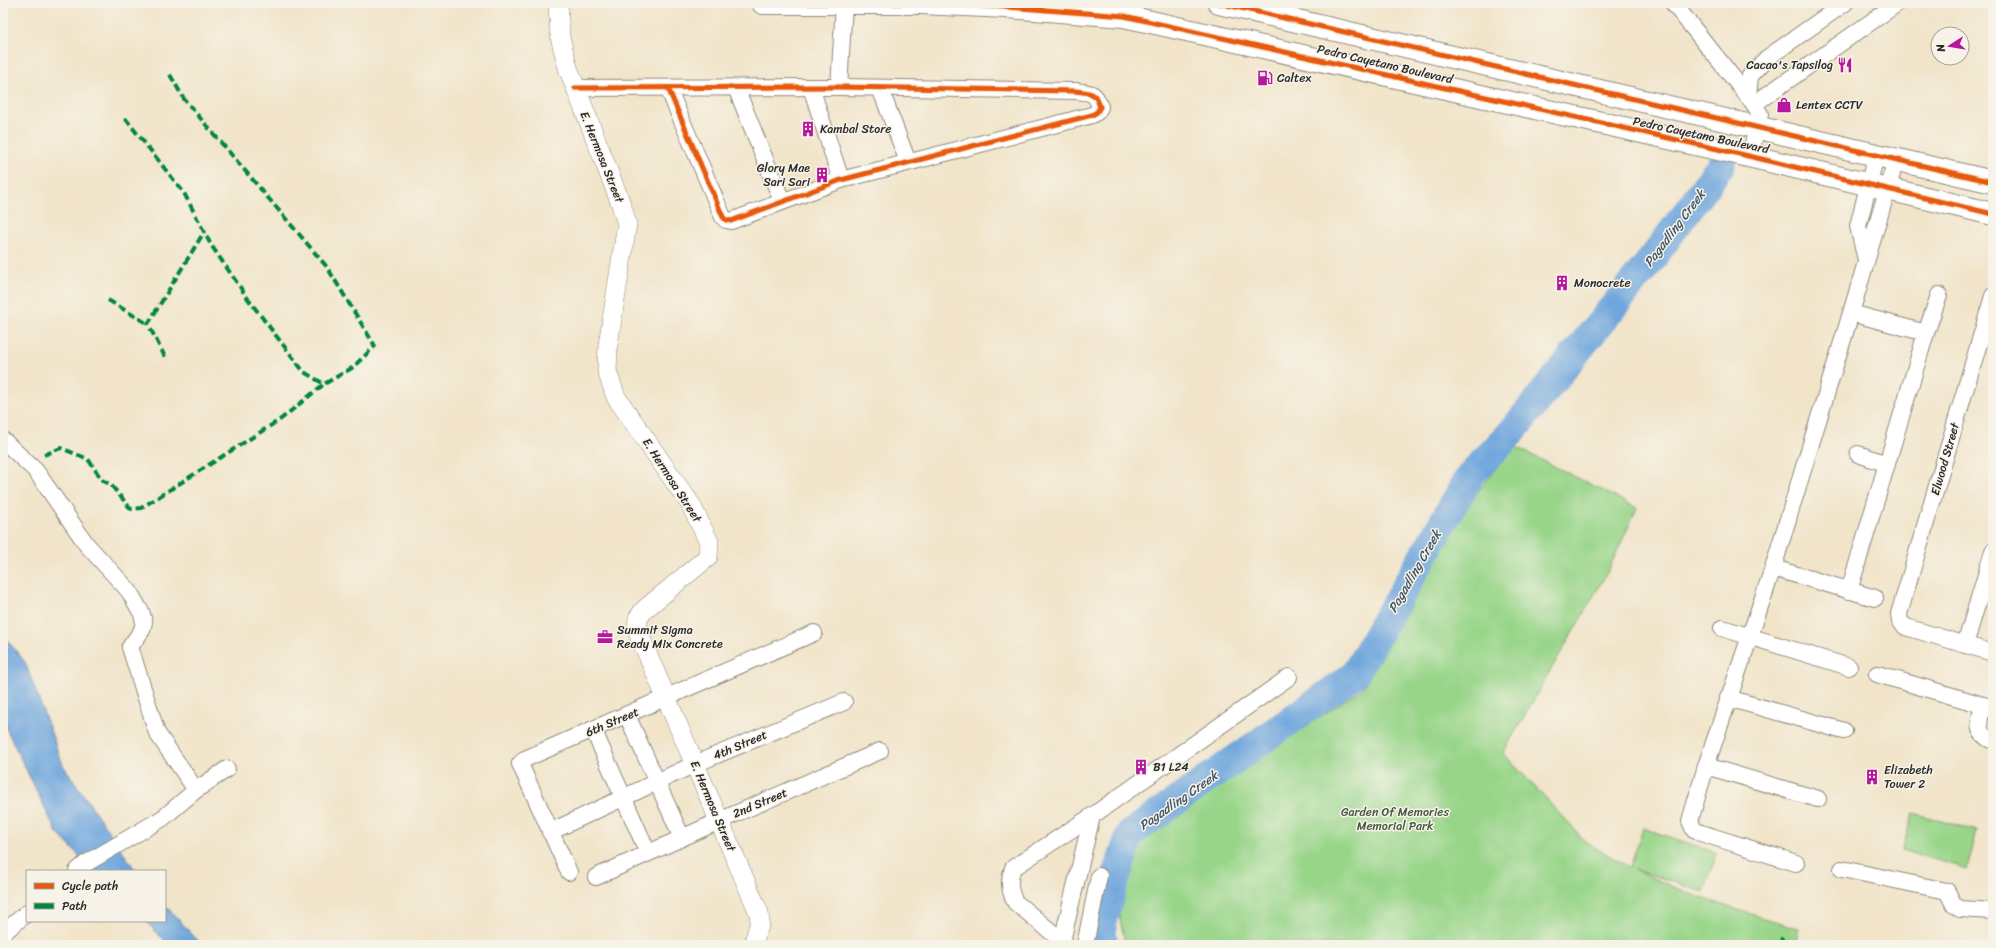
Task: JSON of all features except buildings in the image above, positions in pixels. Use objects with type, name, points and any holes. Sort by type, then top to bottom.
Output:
[{"type":"main road","name":"Pedro Cayetano Boulevard","points":[[763,3],[921,3],[1007,7],[1125,9],[1993,214]]},
{"type":"main road","name":"Pedro Cayetano Boulevard","points":[[1219,3],[1993,182]]},
{"type":"street","name":"E. Hermosa Street","points":[[558,3],[560,37],[568,68],[621,204],[627,224],[608,345],[607,371],[616,397],[690,505],[709,542],[710,550],[708,557],[645,609],[638,618],[638,630],[760,918],[753,945]]},
{"type":"street","points":[[1673,3],[1751,100],[1760,114],[1758,128],[1750,156]]},
{"type":"street","points":[[1751,100],[1750,76],[1766,58],[1845,3]]},
{"type":"street","points":[[1751,100],[1898,3]]},
{"type":"street","points":[[839,87],[844,4]]},
{"type":"street","points":[[811,87],[842,180]]},
{"type":"street","points":[[575,88],[839,87],[1075,91],[1092,93],[1097,98],[1100,107],[1097,112],[1092,115],[842,180],[731,221],[726,220],[668,88]]},
{"type":"street","points":[[736,88],[782,201]]},
{"type":"street","points":[[880,88],[908,162]]},
{"type":"street","points":[[1866,263],[1858,226],[1862,213],[1878,187],[1886,157]]},
{"type":"street","points":[[1796,863],[1694,830],[1690,821],[1748,636],[1773,568],[1866,263],[1879,218],[1878,187]]},
{"type":"street","points":[[1862,213],[1879,218]]},
{"type":"street","points":[[1849,591],[1886,464],[1939,295]]},
{"type":"street","name":"Elwood Street","points":[[1966,645],[1906,627],[1900,622],[1899,614],[1993,296]]},
{"type":"street","points":[[1851,313],[1926,333]]},
{"type":"street","points":[[3,440],[36,471],[87,545],[129,591],[142,614],[144,622],[142,630],[130,647],[137,672],[157,733],[196,790]]},
{"type":"street","points":[[1858,454],[1886,464]]},
{"type":"street","points":[[1993,551],[1966,645],[1993,653]]},
{"type":"street","points":[[1773,568],[1875,598]]},
{"type":"street","points":[[1722,628],[1849,667]]},
{"type":"street","name":"6th Street","points":[[569,872],[520,764],[538,753],[814,633]]},
{"type":"street","points":[[1877,674],[1988,706],[1979,720],[1980,730],[1984,737],[1993,741]]},
{"type":"street","points":[[1092,816],[1064,943],[1015,902],[1011,894],[1010,878],[1013,868],[1092,816],[1289,677]]},
{"type":"street","points":[[1728,698],[1844,731]]},
{"type":"street","name":"4th Street","points":[[550,832],[695,764],[844,702]]},
{"type":"street","points":[[628,715],[682,838]]},
{"type":"street","points":[[593,729],[648,853]]},
{"type":"street","name":"2nd Street","points":[[596,877],[719,821],[880,751]]},
{"type":"street","points":[[1706,766],[1818,799]]},
{"type":"street","points":[[81,868],[163,818],[196,790],[226,769]]},
{"type":"street","points":[[1842,869],[1947,891],[1954,905],[1960,909],[1993,912]]},
{"type":"street","points":[[1085,945],[1099,876]]},
{"type":"street","points":[[3,933],[26,914]]},
{"type":"green space","name":"Garden Of Memories Memorial Park","points":[[1514,446],[1637,508],[1608,571],[1503,753],[1586,842],[1627,866],[1630,867],[1643,828],[1717,853],[1704,892],[1634,869],[1694,895],[1756,916],[1799,928],[1795,945],[1126,945],[1118,912],[1123,886],[1144,835],[1363,688],[1470,501]]},
{"type":"green space","points":[[1913,813],[1977,831],[1967,869],[1902,850]]},
{"type":"water","points":[[3,635],[25,662],[63,765],[135,870],[93,870],[57,833],[3,722]]},
{"type":"water","points":[[166,906],[202,945],[169,945],[146,922],[166,922]]},
{"type":"waterway","name":"Pagadling Creek","points":[[1103,945],[1102,921],[1130,834],[1354,675],[1471,474],[1510,434],[1652,259],[1721,165]]},
{"type":"marked path","points":[[125,118],[184,193],[211,245],[251,303],[304,372],[324,384],[352,368],[375,346],[327,267],[184,99],[169,73]]},
{"type":"marked path","points":[[165,357],[148,324],[204,232]]},
{"type":"marked path","points":[[108,300],[148,324]]},
{"type":"marked path","points":[[44,455],[61,448],[88,459],[102,480],[111,485],[131,509],[141,508],[281,419],[324,384]]},
{"type":"marked path","points":[[1780,945],[1783,935]]},
{"type":"cycle path","points":[[763,3],[921,3],[1007,7],[1124,16],[1740,154],[1993,214]]},
{"type":"cycle path","points":[[1219,3],[1993,182]]},
{"type":"cycle path","points":[[575,88],[839,87],[1075,91],[1094,95],[1100,107],[1097,112],[1092,115],[841,180],[731,221],[726,220],[723,217],[668,88]]},
{"type":"place","name":"Cacao's Tapsilog","points":[[1845,65]]},
{"type":"place","name":"Caltex","points":[[1265,78]]},
{"type":"place","name":"Lentex CCTV","points":[[1784,105]]},
{"type":"place","name":"Kambal Store","points":[[808,129]]},
{"type":"place","name":"Glory Mae Sari Sari","points":[[822,175]]},
{"type":"place","name":"Monocrete","points":[[1562,283]]},
{"type":"place","name":"Summit Sigma Ready Mix Concrete","points":[[605,637]]},
{"type":"place","name":"B1 L24","points":[[1141,767]]},
{"type":"place","name":"Elizabeth Tower 2","points":[[1872,777]]}]
